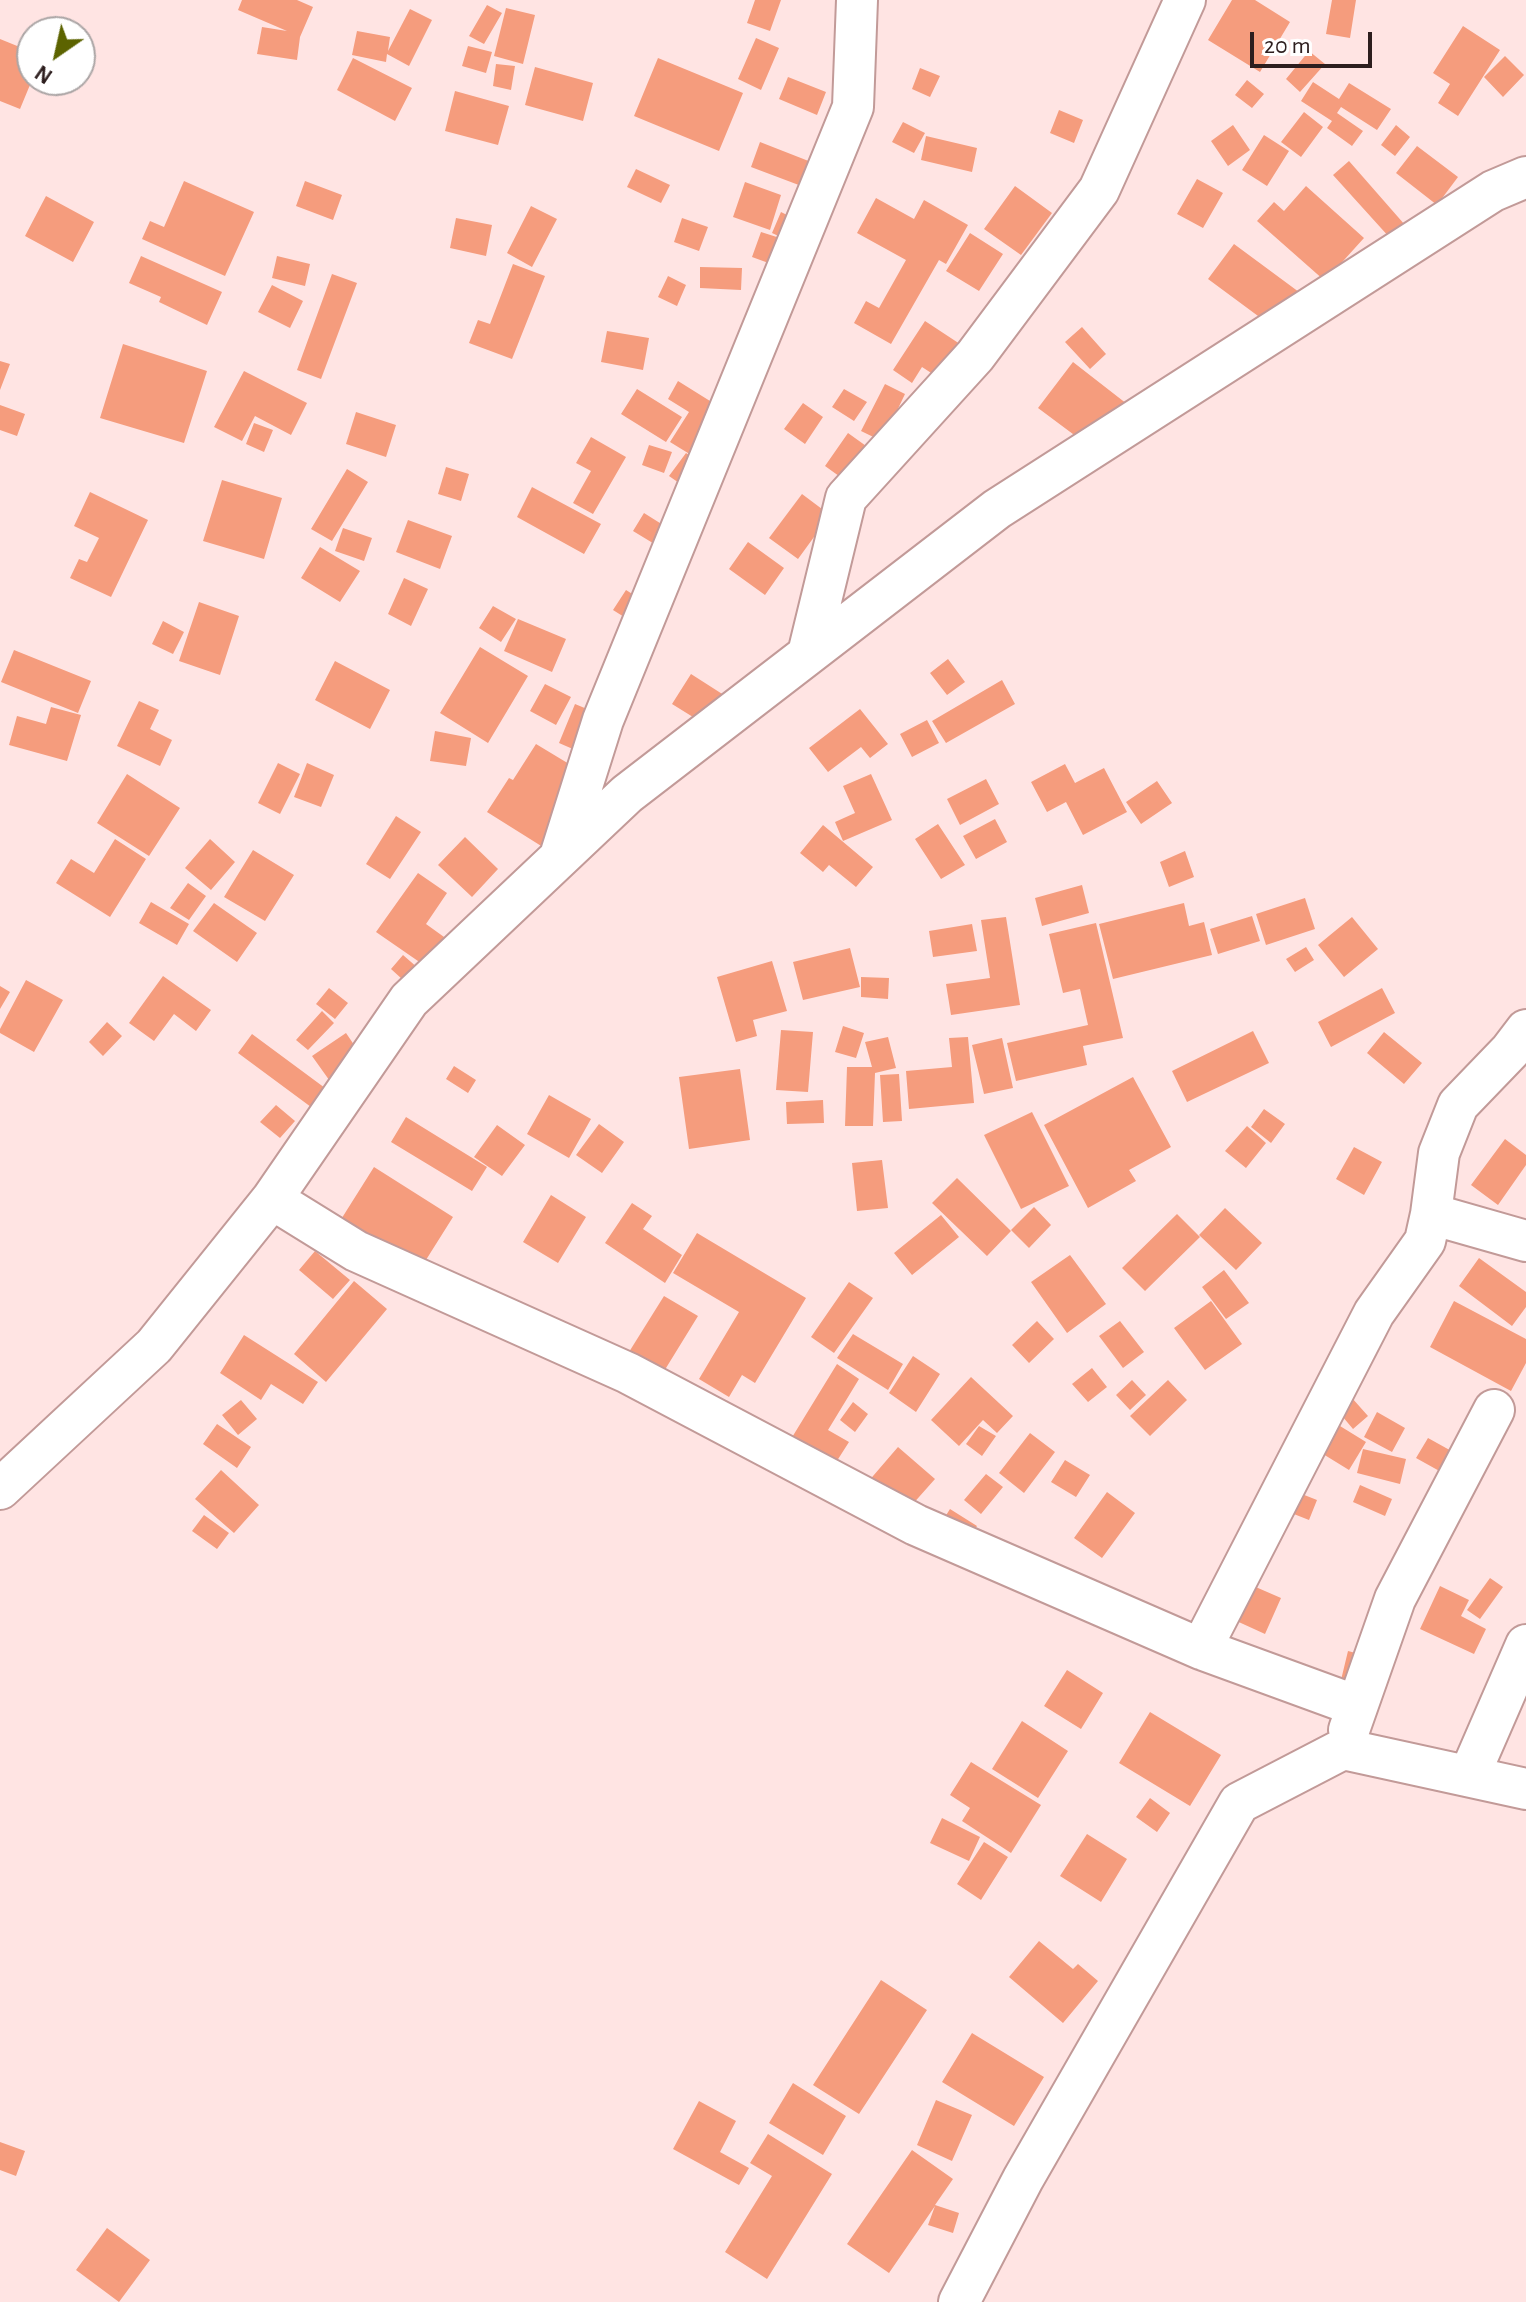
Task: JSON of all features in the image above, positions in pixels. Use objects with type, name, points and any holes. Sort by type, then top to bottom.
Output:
[{"type":"street","points":[[560,857],[603,720],[853,107],[857,0]]},
{"type":"street","points":[[808,654],[846,498],[975,356],[1099,190],[1185,0]]},
{"type":"street","points":[[0,1489],[154,1346],[272,1199],[409,1000],[627,794],[997,509],[1493,191],[1526,177]]},
{"type":"street","points":[[1201,1649],[1374,1313],[1425,1241],[1439,1153],[1458,1105],[1526,1030]]},
{"type":"street","points":[[272,1199],[356,1251],[628,1373],[916,1525],[1201,1649],[1357,1706]]},
{"type":"street","points":[[1431,1214],[1526,1241]]},
{"type":"street","points":[[1343,1749],[1395,1599],[1494,1410]]},
{"type":"street","points":[[1469,1776],[1526,1645]]},
{"type":"street","points":[[959,2302],[1023,2179],[1239,1803],[1343,1749],[1526,1789]]},
{"type":"building","points":[[242,0],[297,0],[313,7],[300,37],[297,60],[257,54],[262,27],[287,31],[238,10]]},
{"type":"building","points":[[755,0],[781,0],[770,31],[747,23]]},
{"type":"building","points":[[1232,0],[1255,0],[1290,22],[1260,72],[1208,40]]},
{"type":"building","points":[[1332,0],[1356,0],[1350,38],[1326,34]]},
{"type":"building","points":[[487,5],[502,13],[484,44],[469,36]]},
{"type":"building","points":[[506,8],[535,15],[523,64],[494,56]]},
{"type":"building","points":[[410,9],[432,20],[409,66],[387,54],[386,62],[352,55],[357,31],[390,37],[388,51]]},
{"type":"building","points":[[1463,26],[1500,50],[1458,116],[1438,103],[1450,84],[1433,73]]},
{"type":"building","points":[[756,38],[779,48],[761,90],[738,79]]},
{"type":"building","points":[[0,39],[16,46],[16,96],[25,96],[20,109],[0,101]]},
{"type":"building","points":[[468,46],[492,52],[486,73],[462,66]]},
{"type":"building","points":[[1309,51],[1325,64],[1300,92],[1286,79]]},
{"type":"building","points":[[1505,56],[1524,75],[1503,97],[1484,77]]},
{"type":"building","points":[[353,58],[412,88],[395,121],[337,90]]},
{"type":"building","points":[[658,58],[743,93],[719,151],[634,116]]},
{"type":"building","points":[[496,64],[515,66],[511,90],[493,86]]},
{"type":"building","points":[[535,67],[593,83],[583,121],[525,105]]},
{"type":"building","points":[[920,68],[940,76],[930,97],[912,89]]},
{"type":"building","points":[[788,77],[826,92],[817,115],[779,99]]},
{"type":"building","points":[[1247,80],[1264,94],[1252,108],[1235,95]]},
{"type":"building","points":[[1313,82],[1339,99],[1349,83],[1391,109],[1377,130],[1341,107],[1337,113],[1363,131],[1352,146],[1327,128],[1332,121],[1301,101]]},
{"type":"building","points":[[455,91],[509,106],[498,145],[445,131]]},
{"type":"building","points":[[1059,110],[1083,120],[1074,143],[1050,133]]},
{"type":"building","points":[[1304,112],[1323,127],[1301,157],[1281,142]]},
{"type":"building","points":[[903,122],[925,133],[914,153],[892,142]]},
{"type":"building","points":[[1233,125],[1250,150],[1228,166],[1211,141]]},
{"type":"building","points":[[1396,125],[1410,137],[1395,156],[1381,145]]},
{"type":"building","points":[[1264,135],[1289,151],[1267,186],[1242,170]]},
{"type":"building","points":[[926,136],[977,148],[972,172],[921,160]]},
{"type":"building","points":[[760,142],[829,169],[820,193],[751,167]]},
{"type":"building","points":[[1417,146],[1458,177],[1437,205],[1396,173]]},
{"type":"building","points":[[1349,161],[1405,225],[1390,238],[1333,175]]},
{"type":"building","points":[[636,169],[670,185],[661,203],[627,187]]},
{"type":"building","points":[[1197,179],[1223,193],[1203,228],[1177,214]]},
{"type":"building","points":[[184,181],[254,212],[225,276],[142,239],[150,221],[164,227]]},
{"type":"building","points":[[305,181],[342,195],[333,220],[296,206]]},
{"type":"building","points":[[745,182],[781,195],[770,230],[733,217]]},
{"type":"building","points":[[1015,186],[1052,213],[1021,255],[984,229]]},
{"type":"building","points":[[1306,186],[1364,238],[1325,281],[1257,221],[1274,202],[1284,211]]},
{"type":"building","points":[[46,196],[94,222],[73,262],[25,236]]},
{"type":"building","points":[[876,198],[914,219],[924,200],[968,225],[946,264],[939,260],[891,344],[854,323],[866,301],[879,308],[906,260],[857,233]]},
{"type":"building","points":[[531,206],[557,219],[532,267],[507,253]]},
{"type":"building","points":[[781,212],[811,227],[802,247],[772,233]]},
{"type":"building","points":[[456,218],[492,225],[486,256],[450,248]]},
{"type":"building","points":[[682,218],[708,227],[699,251],[674,242]]},
{"type":"building","points":[[761,232],[783,239],[774,265],[752,257]]},
{"type":"building","points":[[970,233],[1003,254],[979,291],[946,271]]},
{"type":"building","points":[[1234,244],[1303,295],[1277,330],[1208,279]]},
{"type":"building","points":[[141,256],[222,292],[207,325],[159,302],[161,297],[129,283]]},
{"type":"building","points":[[277,256],[310,264],[305,286],[272,278]]},
{"type":"building","points":[[513,264],[545,276],[512,359],[469,343],[478,320],[490,324]]},
{"type":"building","points":[[700,267],[742,268],[741,290],[700,288]]},
{"type":"building","points":[[332,274],[357,283],[321,379],[297,370]]},
{"type":"building","points":[[668,276],[686,285],[677,306],[658,297]]},
{"type":"building","points":[[272,285],[303,301],[290,328],[258,312]]},
{"type":"building","points":[[925,321],[963,346],[942,380],[922,367],[912,383],[893,370]]},
{"type":"building","points":[[1082,327],[1106,354],[1090,369],[1065,342]]},
{"type":"building","points":[[607,331],[649,338],[643,370],[601,362]]},
{"type":"building","points":[[123,344],[207,371],[184,443],[100,418]]},
{"type":"building","points":[[0,361],[10,364],[0,390]]},
{"type":"building","points":[[1073,362],[1127,404],[1093,449],[1038,408]]},
{"type":"building","points":[[244,371],[307,403],[291,435],[255,416],[242,441],[214,427]]},
{"type":"building","points":[[678,381],[718,406],[714,469],[670,442],[689,412],[668,399]]},
{"type":"building","points":[[885,384],[905,394],[894,417],[896,448],[861,431]]},
{"type":"building","points":[[637,389],[682,417],[666,442],[621,414]]},
{"type":"building","points":[[844,389],[867,402],[854,421],[832,407]]},
{"type":"building","points":[[803,403],[823,417],[805,444],[784,429]]},
{"type":"building","points":[[0,405],[25,414],[17,436],[0,430]]},
{"type":"building","points":[[356,412],[396,425],[386,457],[346,444]]},
{"type":"building","points":[[254,423],[273,430],[264,452],[246,444]]},
{"type":"building","points":[[848,433],[887,461],[864,494],[825,466]]},
{"type":"building","points":[[591,437],[626,457],[593,514],[573,503],[591,471],[576,463]]},
{"type":"building","points":[[649,445],[672,452],[664,473],[642,465]]},
{"type":"building","points":[[686,453],[724,480],[708,503],[669,476]]},
{"type":"building","points":[[446,467],[469,474],[461,501],[438,494]]},
{"type":"building","points":[[347,469],[368,482],[332,541],[311,529]]},
{"type":"building","points":[[222,480],[282,498],[264,559],[203,541]]},
{"type":"building","points":[[532,487],[601,524],[584,554],[517,517]]},
{"type":"building","points":[[90,492],[148,520],[111,597],[70,578],[79,559],[87,562],[99,538],[74,526]]},
{"type":"building","points":[[802,494],[830,515],[798,559],[769,538]]},
{"type":"building","points":[[644,513],[671,530],[661,548],[633,531]]},
{"type":"building","points":[[408,520],[452,536],[440,569],[396,552]]},
{"type":"building","points":[[343,528],[372,538],[364,561],[335,551]]},
{"type":"building","points":[[748,542],[784,568],[765,595],[729,569]]},
{"type":"building","points":[[320,547],[360,571],[340,602],[301,578]]},
{"type":"building","points":[[404,578],[428,589],[411,626],[388,614]]},
{"type":"building","points":[[626,590],[661,612],[648,632],[613,610]]},
{"type":"building","points":[[199,602],[239,616],[220,675],[179,661]]},
{"type":"building","points":[[493,606],[516,619],[501,642],[479,628]]},
{"type":"building","points":[[518,619],[566,639],[552,672],[504,651]]},
{"type":"building","points":[[163,621],[184,632],[173,654],[152,644]]},
{"type":"building","points":[[480,647],[528,676],[488,743],[440,713]]},
{"type":"building","points":[[14,650],[91,681],[78,713],[1,682]]},
{"type":"building","points":[[948,659],[965,682],[947,695],[930,673]]},
{"type":"building","points":[[335,661],[390,690],[370,729],[315,700]]},
{"type":"building","points":[[691,674],[741,706],[722,735],[672,704]]},
{"type":"building","points":[[1002,680],[1015,704],[946,743],[932,721]]},
{"type":"building","points":[[545,684],[571,697],[556,725],[530,711]]},
{"type":"building","points":[[139,701],[159,710],[150,729],[172,740],[160,766],[117,746]]},
{"type":"building","points":[[575,704],[599,714],[582,753],[559,743]]},
{"type":"building","points":[[51,707],[81,715],[67,761],[9,745],[17,716],[46,724]]},
{"type":"building","points":[[860,709],[888,744],[870,758],[861,747],[828,772],[809,748]]},
{"type":"building","points":[[927,720],[939,743],[912,757],[900,734]]},
{"type":"building","points":[[435,731],[471,738],[466,766],[430,761]]},
{"type":"building","points":[[536,744],[589,776],[554,854],[487,812]]},
{"type":"building","points":[[278,763],[300,774],[280,814],[258,803]]},
{"type":"building","points":[[307,763],[334,775],[321,807],[294,797]]},
{"type":"building","points":[[1065,764],[1075,783],[1104,768],[1127,812],[1083,835],[1066,802],[1047,812],[1031,782]]},
{"type":"building","points":[[127,774],[180,808],[149,856],[97,823]]},
{"type":"building","points":[[871,774],[892,820],[843,841],[835,822],[855,813],[843,786]]},
{"type":"building","points":[[986,779],[999,804],[960,825],[947,799]]},
{"type":"building","points":[[1157,781],[1172,803],[1141,824],[1126,802]]},
{"type":"building","points":[[396,816],[421,832],[390,879],[366,864]]},
{"type":"building","points":[[995,819],[1007,842],[976,859],[963,836]]},
{"type":"building","points":[[938,824],[965,865],[941,879],[915,839]]},
{"type":"building","points":[[823,825],[873,867],[856,887],[829,865],[823,872],[800,853]]},
{"type":"building","points":[[465,837],[498,869],[472,897],[438,865]]},
{"type":"building","points":[[115,839],[146,859],[110,917],[56,883],[71,859],[94,873]]},
{"type":"building","points":[[210,839],[235,862],[211,890],[185,868]]},
{"type":"building","points":[[253,850],[294,875],[265,921],[224,897]]},
{"type":"building","points":[[1185,851],[1194,877],[1169,887],[1160,862]]},
{"type":"building","points":[[418,873],[447,893],[426,924],[451,942],[431,970],[376,932]]},
{"type":"building","points":[[188,883],[206,896],[189,920],[170,908]]},
{"type":"building","points":[[1082,885],[1089,913],[1042,926],[1035,898]]},
{"type":"building","points":[[1305,898],[1315,929],[1266,945],[1256,914]]},
{"type":"building","points":[[151,902],[189,924],[177,945],[139,923]]},
{"type":"building","points":[[214,903],[257,933],[237,962],[193,931]]},
{"type":"building","points":[[1184,903],[1189,926],[1204,922],[1212,955],[1113,979],[1099,924]]},
{"type":"building","points":[[1252,916],[1260,941],[1218,954],[1210,929]]},
{"type":"building","points":[[1006,917],[1020,1005],[951,1015],[946,984],[990,978],[981,920]]},
{"type":"building","points":[[1352,917],[1378,949],[1344,977],[1318,945]]},
{"type":"building","points":[[1096,923],[1123,1038],[1083,1046],[1087,1065],[1016,1081],[1007,1043],[1088,1025],[1080,989],[1063,993],[1049,934]]},
{"type":"building","points":[[972,924],[977,951],[933,957],[929,931]]},
{"type":"building","points":[[1306,947],[1314,960],[1295,972],[1286,959]]},
{"type":"building","points":[[850,948],[860,987],[803,1000],[793,962]]},
{"type":"building","points":[[403,955],[426,975],[413,989],[391,969]]},
{"type":"building","points":[[772,961],[787,1011],[753,1020],[757,1036],[736,1042],[717,977]]},
{"type":"building","points":[[163,976],[211,1010],[196,1031],[174,1014],[154,1041],[129,1023]]},
{"type":"building","points":[[861,977],[889,978],[888,999],[861,997]]},
{"type":"building","points":[[26,980],[63,1000],[34,1052],[0,1033]]},
{"type":"building","points":[[0,986],[10,992],[0,1009]]},
{"type":"building","points":[[329,988],[348,1003],[335,1019],[316,1004]]},
{"type":"building","points":[[1382,988],[1395,1013],[1331,1047],[1318,1022]]},
{"type":"building","points":[[322,1011],[334,1023],[308,1050],[296,1040]]},
{"type":"building","points":[[107,1022],[122,1036],[103,1056],[89,1042]]},
{"type":"building","points":[[843,1026],[864,1033],[856,1058],[835,1052]]},
{"type":"building","points":[[781,1030],[813,1032],[808,1092],[776,1090]]},
{"type":"building","points":[[1253,1031],[1269,1063],[1187,1102],[1172,1071]]},
{"type":"building","points":[[1384,1032],[1422,1063],[1404,1084],[1367,1053]]},
{"type":"building","points":[[346,1033],[365,1061],[332,1084],[312,1056]]},
{"type":"building","points":[[252,1034],[325,1088],[311,1107],[238,1053]]},
{"type":"building","points":[[888,1037],[896,1068],[875,1073],[873,1126],[845,1126],[847,1067],[872,1067],[865,1042]]},
{"type":"building","points":[[968,1037],[974,1103],[909,1109],[906,1071],[952,1067],[949,1038]]},
{"type":"building","points":[[1002,1038],[1013,1088],[984,1094],[972,1045]]},
{"type":"building","points":[[454,1066],[476,1080],[468,1093],[446,1079]]},
{"type":"building","points":[[740,1069],[750,1140],[689,1149],[679,1077]]},
{"type":"building","points":[[899,1074],[902,1121],[883,1122],[880,1075]]},
{"type":"building","points":[[1133,1077],[1171,1147],[1129,1170],[1136,1181],[1088,1208],[1044,1125]]},
{"type":"building","points":[[549,1095],[591,1119],[569,1158],[527,1134]]},
{"type":"building","points":[[823,1100],[824,1123],[787,1124],[786,1102]]},
{"type":"building","points":[[276,1105],[295,1121],[280,1138],[260,1122]]},
{"type":"building","points":[[1264,1109],[1285,1124],[1271,1143],[1251,1127]]},
{"type":"building","points":[[1032,1112],[1069,1186],[1021,1209],[984,1135]]},
{"type":"building","points":[[406,1117],[487,1167],[472,1191],[391,1142]]},
{"type":"building","points":[[599,1124],[624,1142],[602,1173],[576,1155]]},
{"type":"building","points":[[497,1125],[525,1145],[502,1176],[474,1157]]},
{"type":"building","points":[[1247,1126],[1266,1143],[1246,1168],[1225,1151]]},
{"type":"building","points":[[1505,1139],[1526,1155],[1526,1165],[1498,1205],[1471,1185]]},
{"type":"building","points":[[1354,1147],[1382,1162],[1364,1195],[1336,1179]]},
{"type":"building","points":[[882,1160],[888,1208],[857,1211],[852,1163]]},
{"type":"building","points":[[374,1167],[453,1217],[419,1271],[340,1221]]},
{"type":"building","points":[[957,1178],[1011,1231],[987,1256],[932,1203]]},
{"type":"building","points":[[551,1195],[586,1217],[558,1263],[523,1242]]},
{"type":"building","points":[[632,1203],[652,1216],[643,1229],[682,1255],[665,1283],[605,1243]]},
{"type":"building","points":[[1034,1207],[1051,1225],[1029,1248],[1011,1230]]},
{"type":"building","points":[[1225,1208],[1262,1243],[1236,1270],[1199,1235]]},
{"type":"building","points":[[1177,1214],[1200,1237],[1145,1291],[1122,1268]]},
{"type":"building","points":[[941,1215],[959,1237],[912,1275],[894,1253]]},
{"type":"building","points":[[697,1233],[806,1298],[755,1383],[742,1375],[729,1397],[699,1379],[739,1312],[673,1273]]},
{"type":"building","points":[[315,1251],[350,1280],[333,1299],[299,1270]]},
{"type":"building","points":[[1070,1255],[1106,1304],[1067,1333],[1031,1282]]},
{"type":"building","points":[[1479,1258],[1526,1292],[1526,1307],[1512,1326],[1459,1286]]},
{"type":"building","points":[[1224,1270],[1249,1303],[1226,1319],[1202,1287]]},
{"type":"building","points":[[354,1281],[387,1309],[326,1382],[294,1354]]},
{"type":"building","points":[[849,1282],[873,1298],[834,1353],[811,1337]]},
{"type":"building","points":[[664,1296],[698,1316],[658,1381],[624,1360]]},
{"type":"building","points":[[1211,1301],[1242,1344],[1205,1370],[1174,1328]]},
{"type":"building","points":[[1454,1301],[1526,1339],[1526,1363],[1511,1391],[1430,1347]]},
{"type":"building","points":[[1037,1321],[1054,1339],[1029,1363],[1012,1345]]},
{"type":"building","points":[[1120,1321],[1144,1352],[1123,1368],[1099,1336]]},
{"type":"building","points":[[853,1334],[903,1364],[888,1390],[837,1358]]},
{"type":"building","points":[[244,1335],[318,1382],[303,1404],[271,1384],[261,1400],[220,1373]]},
{"type":"building","points":[[913,1356],[940,1374],[916,1412],[889,1393]]},
{"type":"building","points":[[837,1364],[859,1379],[828,1430],[849,1442],[826,1478],[783,1452]]},
{"type":"building","points":[[1092,1368],[1107,1387],[1088,1402],[1072,1384]]},
{"type":"building","points":[[971,1377],[1013,1416],[997,1433],[983,1420],[959,1446],[931,1420]]},
{"type":"building","points":[[1132,1380],[1146,1395],[1130,1410],[1116,1395]]},
{"type":"building","points":[[1168,1380],[1187,1400],[1150,1436],[1130,1416]]},
{"type":"building","points":[[1352,1398],[1368,1416],[1353,1429],[1337,1410]]},
{"type":"building","points":[[241,1400],[257,1419],[238,1435],[222,1415]]},
{"type":"building","points":[[853,1402],[868,1414],[855,1432],[840,1420]]},
{"type":"building","points":[[1377,1412],[1405,1428],[1392,1452],[1364,1437]]},
{"type":"building","points":[[1327,1418],[1366,1442],[1349,1470],[1310,1446]]},
{"type":"building","points":[[217,1424],[251,1447],[237,1468],[203,1444]]},
{"type":"building","points":[[979,1426],[996,1436],[982,1456],[966,1444]]},
{"type":"building","points":[[1030,1433],[1055,1452],[1024,1493],[999,1473]]},
{"type":"building","points":[[1428,1438],[1455,1453],[1443,1473],[1416,1458]]},
{"type":"building","points":[[898,1447],[935,1479],[903,1515],[867,1483]]},
{"type":"building","points":[[1363,1449],[1406,1459],[1400,1484],[1357,1473]]},
{"type":"building","points":[[1065,1460],[1090,1475],[1076,1497],[1051,1482]]},
{"type":"building","points":[[221,1470],[259,1505],[234,1533],[195,1499]]},
{"type":"building","points":[[986,1474],[1003,1487],[981,1514],[964,1500]]},
{"type":"building","points":[[1279,1485],[1317,1500],[1309,1520],[1271,1505]]},
{"type":"building","points":[[1360,1485],[1392,1499],[1385,1516],[1353,1502]]},
{"type":"building","points":[[1107,1492],[1135,1513],[1102,1558],[1074,1538]]},
{"type":"building","points":[[950,1509],[977,1526],[965,1545],[938,1528]]},
{"type":"building","points":[[204,1515],[229,1533],[217,1549],[192,1531]]},
{"type":"building","points":[[1235,1578],[1281,1598],[1265,1634],[1219,1613]]},
{"type":"building","points":[[1490,1578],[1503,1587],[1480,1619],[1467,1610]]},
{"type":"building","points":[[1440,1586],[1469,1600],[1461,1616],[1486,1629],[1474,1654],[1420,1629]]},
{"type":"building","points":[[1348,1651],[1375,1658],[1367,1686],[1341,1680]]},
{"type":"building","points":[[1067,1670],[1103,1693],[1081,1729],[1044,1706]]},
{"type":"building","points":[[1150,1712],[1221,1755],[1190,1806],[1119,1763]]},
{"type":"building","points":[[1022,1721],[1068,1751],[1038,1798],[992,1769]]},
{"type":"building","points":[[971,1762],[1041,1805],[1011,1853],[962,1821],[970,1808],[950,1795]]},
{"type":"building","points":[[1150,1798],[1170,1813],[1157,1832],[1136,1817]]},
{"type":"building","points":[[942,1818],[980,1837],[969,1861],[930,1843]]},
{"type":"building","points":[[1087,1834],[1127,1859],[1101,1902],[1060,1876]]},
{"type":"building","points":[[984,1842],[1008,1857],[981,1900],[957,1884]]},
{"type":"building","points":[[1039,1941],[1073,1969],[1078,1964],[1098,1981],[1063,2023],[1009,1977]]},
{"type":"building","points":[[881,1980],[927,2010],[859,2114],[813,2085]]},
{"type":"building","points":[[972,2033],[1044,2077],[1014,2126],[942,2082]]},
{"type":"building","points":[[793,2083],[846,2116],[823,2155],[769,2123]]},
{"type":"building","points":[[936,2100],[972,2115],[952,2161],[917,2145]]},
{"type":"building","points":[[699,2101],[736,2121],[720,2152],[749,2168],[739,2185],[673,2149]]},
{"type":"building","points":[[768,2134],[832,2174],[767,2279],[725,2252],[772,2176],[750,2163]]},
{"type":"building","points":[[0,2142],[25,2151],[16,2176],[0,2170]]},
{"type":"building","points":[[912,2150],[953,2179],[935,2205],[959,2213],[953,2233],[928,2225],[935,2206],[889,2273],[847,2244]]},
{"type":"building","points":[[107,2228],[150,2260],[119,2302],[76,2270]]}]
